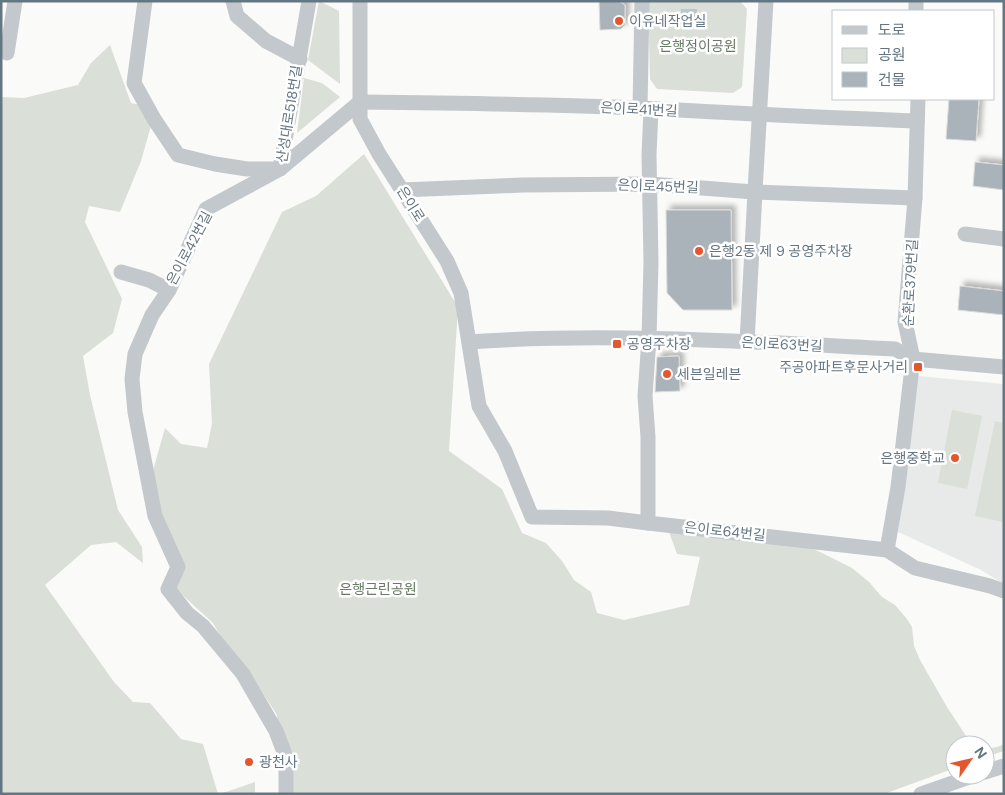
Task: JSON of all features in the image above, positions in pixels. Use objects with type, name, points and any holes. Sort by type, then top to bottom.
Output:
[{"type":"street","points":[[7,53],[15,1]]},
{"type":"street","points":[[145,1],[134,83],[154,119],[178,155],[247,169],[280,169]]},
{"type":"street","name":"산성대로518번길","points":[[233,1],[237,16],[266,41],[300,59],[280,169]]},
{"type":"street","points":[[300,59],[309,1]]},
{"type":"street","name":"은이로","points":[[360,1],[360,119],[379,154],[450,269],[461,293],[479,406]]},
{"type":"street","points":[[642,1],[645,109],[650,184],[649,338],[645,396],[648,437],[648,523]]},
{"type":"street","points":[[747,342],[766,1]]},
{"type":"street","name":"순환로379번길","points":[[887,550],[898,486],[913,359],[905,322],[915,198],[918,100]]},
{"type":"street","name":"은이로41번길","points":[[360,102],[645,109],[917,121]]},
{"type":"street","name":"은이로42번길","points":[[121,272],[149,280],[168,290],[206,210],[280,169],[360,102]]},
{"type":"street","name":"은이로45번길","points":[[402,190],[523,185],[650,184],[754,192],[915,198]]},
{"type":"street","points":[[964,234],[1004,238]]},
{"type":"street","points":[[168,290],[152,315],[135,354],[132,379],[135,412],[155,516],[178,567],[168,589],[187,613],[203,626],[243,674],[276,731],[286,763],[286,794]]},
{"type":"street","name":"은이로63번길","points":[[469,342],[502,339],[649,338],[747,342],[895,349],[913,359],[1004,367]]},
{"type":"street","name":"은이로64번길","points":[[479,406],[505,451],[532,517],[608,518],[887,550]]},
{"type":"street","points":[[887,550],[915,568],[1004,591]]},
{"type":"street","points":[[921,794],[947,785]]},
{"type":"shaded area","points":[[681,9],[697,9],[697,23],[681,23]]},
{"type":"shaded area","name":"은행중학교","points":[[918,376],[1004,384],[1004,584],[981,570],[898,532]]},
{"type":"green space","points":[[319,1],[339,11],[340,84],[308,60]]},
{"type":"green space","name":"은행정이공원","points":[[648,1],[740,1],[747,9],[742,87],[733,93],[657,89],[650,79]]},
{"type":"green space","points":[[110,45],[131,103],[156,108],[141,161],[120,212],[89,206],[85,222],[122,299],[113,333],[83,356],[90,395],[118,510],[142,547],[143,563],[116,542],[91,545],[45,585],[114,682],[133,702],[150,703],[181,739],[203,744],[218,794],[1,794],[1,97],[24,98],[78,85],[91,63]]},
{"type":"green space","points":[[304,78],[322,83],[340,97],[297,133]]},
{"type":"green space","name":"은행근린공원","points":[[364,154],[458,307],[449,451],[502,489],[522,533],[546,543],[562,561],[574,580],[591,592],[597,613],[624,620],[689,605],[700,557],[677,554],[669,532],[790,543],[816,550],[852,568],[869,582],[882,597],[895,605],[912,627],[914,646],[920,660],[965,735],[945,735],[945,772],[884,794],[282,794],[277,715],[258,686],[242,674],[213,623],[165,579],[175,564],[145,499],[165,428],[181,444],[207,448],[212,424],[209,364],[282,212],[316,196]]},
{"type":"green space","points":[[952,410],[982,416],[967,489],[938,483]]},
{"type":"green space","points":[[995,421],[1004,423],[1004,522],[975,516]]},
{"type":"green space","points":[[1004,744],[1004,751],[995,754],[995,747]]},
{"type":"green space","points":[[255,782],[255,794],[220,794]]},
{"type":"building","points":[[599,1],[619,1],[625,5],[625,25],[621,29],[600,30]]},
{"type":"building","points":[[949,100],[979,100],[976,141],[946,139]]},
{"type":"building","points":[[975,162],[1004,165],[1004,190],[973,186]]},
{"type":"building","name":"은행2동 제 9 공영주차장","points":[[666,210],[731,210],[732,310],[683,310],[667,293]]},
{"type":"building","points":[[960,286],[1004,291],[1004,315],[958,310]]},
{"type":"building","name":"세븐일레븐","points":[[679,356],[680,391],[655,392],[657,357]]},
{"type":"place","name":"이유네작업실","points":[[619,21]]},
{"type":"place","name":"은행2동 제 9 공영주차장","points":[[699,251]]},
{"type":"place","name":"공영주차장","points":[[617,344]]},
{"type":"place","name":"주공아파트후문사거리","points":[[918,367]]},
{"type":"place","name":"세븐일레븐","points":[[667,374]]},
{"type":"place","name":"은행중학교","points":[[955,458]]},
{"type":"place","name":"광천사","points":[[249,762]]}]
